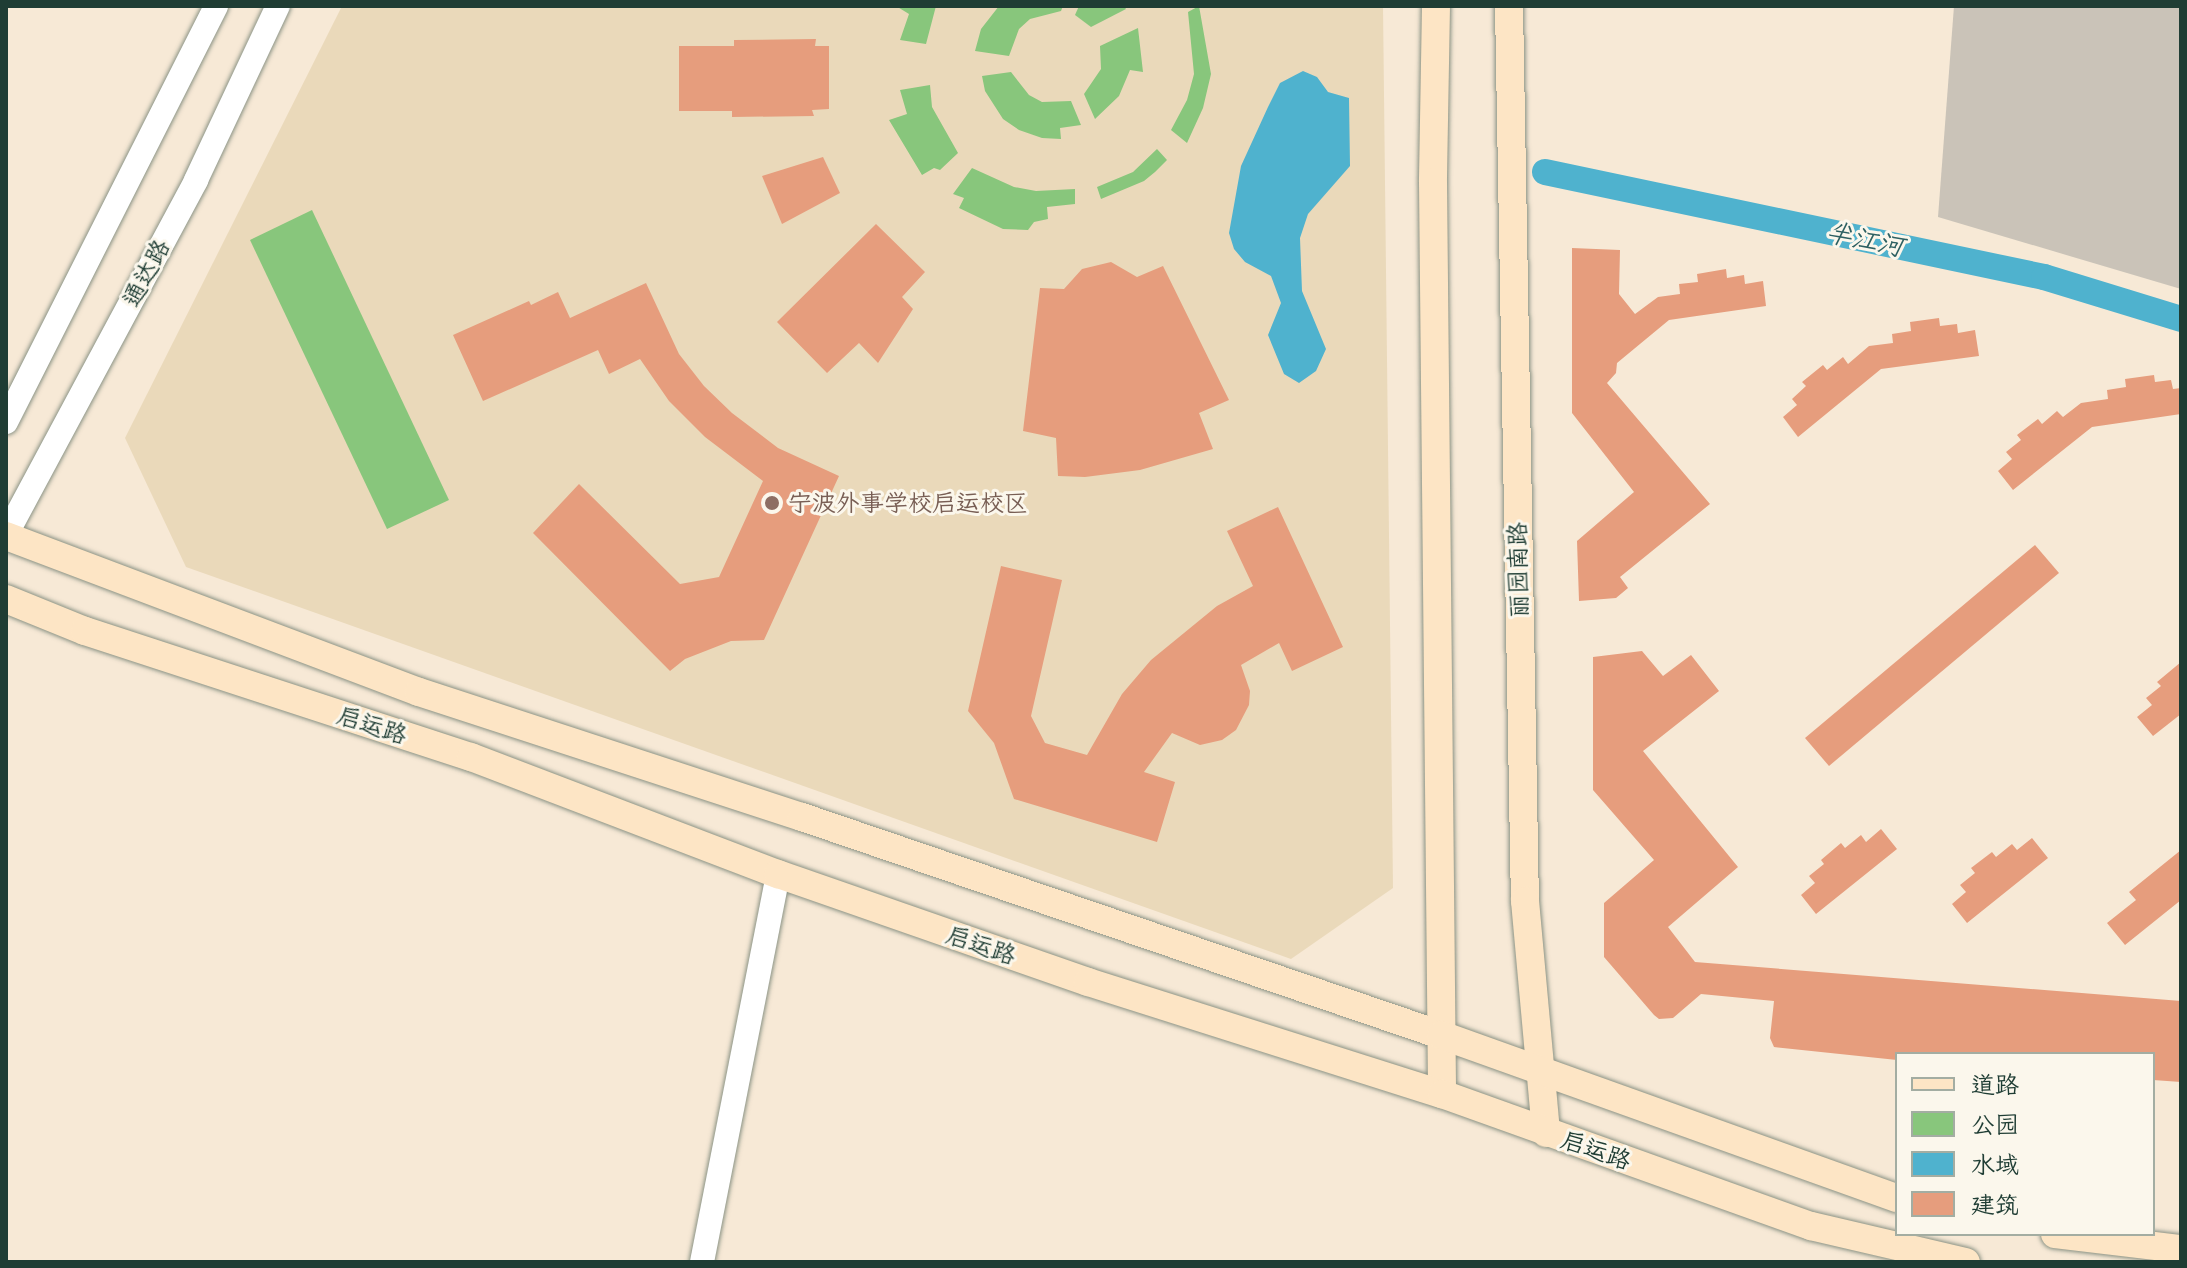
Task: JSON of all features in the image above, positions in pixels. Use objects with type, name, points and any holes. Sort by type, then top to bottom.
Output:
[{"type":"main road","points":[[1436,6],[1433,182],[1442,1094]]},
{"type":"main road","name":"丽园南路","points":[[1509,6],[1525,901],[1546,1133]]},
{"type":"main road","name":"启运路","points":[[6,536],[419,692],[802,817],[1539,1068],[1895,1197]]},
{"type":"main road","name":"启运路","points":[[6,599],[85,631],[471,757],[778,874],[1088,982],[1442,1094],[1811,1226],[1966,1262]]},
{"type":"main road","points":[[2072,1236],[2181,1249]]},
{"type":"street","points":[[6,422],[216,6]]},
{"type":"street","name":"通达路","points":[[6,536],[196,180],[278,6]]},
{"type":"street","points":[[702,1262],[778,874]]},
{"type":"shaded area","name":"宁波外事学校启运校区","points":[[342,6],[1383,6],[1393,888],[1291,959],[186,567],[125,438]]},
{"type":"shaded area","points":[[1954,6],[2181,6],[2181,289],[1938,217]]},
{"type":"green space","points":[[896,6],[936,6],[926,44],[900,40],[909,14]]},
{"type":"green space","points":[[999,6],[1063,6],[1061,11],[1030,19],[1019,29],[1009,56],[975,51],[981,29]]},
{"type":"green space","points":[[1079,6],[1124,6],[1126,9],[1091,27],[1075,15]]},
{"type":"green space","points":[[1199,6],[1211,74],[1203,108],[1187,143],[1171,130],[1187,100],[1194,74],[1188,12]]},
{"type":"green space","points":[[1138,28],[1143,72],[1130,70],[1119,96],[1095,119],[1084,94],[1101,69],[1100,46]]},
{"type":"green space","points":[[1011,72],[1029,95],[1042,102],[1071,101],[1081,125],[1060,128],[1061,139],[1042,138],[1019,130],[1003,119],[985,91],[982,76]]},
{"type":"green space","points":[[930,85],[932,107],[958,153],[940,170],[934,168],[922,175],[889,120],[907,114],[900,90]]},
{"type":"green space","points":[[1157,149],[1167,160],[1155,172],[1144,181],[1101,199],[1097,187],[1133,172]]},
{"type":"green space","points":[[972,168],[1014,187],[1036,191],[1075,189],[1075,204],[1047,207],[1048,219],[1034,222],[1028,230],[1003,229],[959,208],[964,198],[953,194]]},
{"type":"green space","points":[[312,210],[449,500],[387,529],[250,240]]},
{"type":"water","points":[[1303,71],[1317,77],[1328,92],[1349,98],[1350,166],[1308,214],[1300,238],[1302,291],[1326,349],[1316,371],[1299,383],[1284,374],[1268,335],[1281,303],[1271,276],[1245,262],[1234,249],[1229,233],[1241,166],[1280,83]]},
{"type":"building","points":[[816,39],[815,46],[829,46],[829,109],[812,110],[814,116],[732,117],[732,111],[679,111],[679,46],[734,46],[734,40]]},
{"type":"building","points":[[823,157],[840,193],[782,224],[762,176]]},
{"type":"building","points":[[876,224],[925,272],[902,297],[913,309],[878,363],[859,343],[827,373],[777,322]]},
{"type":"building","points":[[1572,248],[1620,250],[1619,294],[1635,314],[1658,297],[1680,294],[1679,284],[1698,282],[1697,274],[1726,269],[1727,278],[1744,275],[1745,284],[1763,281],[1766,306],[1669,320],[1617,363],[1616,373],[1607,383],[1710,504],[1620,577],[1628,588],[1616,598],[1579,601],[1577,541],[1634,492],[1572,413]]},
{"type":"building","points":[[1111,262],[1137,277],[1163,266],[1229,400],[1199,413],[1213,449],[1140,470],[1085,477],[1058,476],[1056,438],[1023,431],[1040,288],[1064,289],[1082,269]]},
{"type":"building","points":[[646,283],[679,354],[704,386],[732,413],[778,448],[839,476],[764,640],[731,641],[685,659],[670,671],[533,533],[579,484],[680,584],[719,577],[763,481],[705,437],[669,401],[640,359],[609,374],[598,350],[483,401],[453,335],[529,301],[531,305],[558,292],[570,318]]},
{"type":"building","points":[[1939,318],[1940,326],[1957,324],[1958,333],[1975,330],[1979,356],[1881,369],[1798,437],[1783,417],[1797,405],[1792,399],[1806,386],[1802,382],[1823,365],[1827,370],[1843,357],[1848,364],[1869,346],[1893,343],[1892,334],[1911,331],[1910,322]]},
{"type":"building","points":[[2154,375],[2155,382],[2171,380],[2173,389],[2181,388],[2181,414],[2092,427],[2013,490],[1998,471],[2012,459],[2006,452],[2021,440],[2017,435],[2038,419],[2042,424],[2057,411],[2063,417],[2081,403],[2108,399],[2107,390],[2126,387],[2125,379]]},
{"type":"building","points":[[1278,507],[1343,647],[1292,671],[1279,643],[1241,665],[1250,691],[1249,705],[1236,730],[1222,740],[1200,745],[1172,733],[1144,772],[1175,782],[1157,842],[1014,799],[994,743],[968,711],[1001,566],[1062,580],[1031,716],[1045,743],[1087,755],[1122,694],[1151,660],[1217,606],[1253,586],[1227,531]]},
{"type":"building","points":[[2035,545],[2059,573],[1829,766],[1805,738]]},
{"type":"building","points":[[1642,651],[1663,676],[1691,655],[1719,691],[1643,751],[1738,867],[1668,927],[1695,962],[2181,1001],[2181,1082],[2155,1080],[2155,1052],[1895,1052],[1895,1060],[1774,1047],[1770,1038],[1774,1001],[1701,994],[1673,1018],[1659,1019],[1604,957],[1604,903],[1654,860],[1593,790],[1593,657]]},
{"type":"building","points":[[2181,662],[2181,714],[2153,736],[2137,717],[2152,705],[2146,698],[2161,686],[2157,682]]},
{"type":"building","points":[[1881,829],[1897,849],[1816,914],[1801,895],[1815,883],[1809,876],[1824,864],[1821,860],[1841,843],[1845,848],[1861,835],[1866,842]]},
{"type":"building","points":[[2032,838],[2048,858],[1967,923],[1952,904],[1966,892],[1960,885],[1975,873],[1971,868],[1992,852],[1996,857],[2012,844],[2017,850]]},
{"type":"building","points":[[2181,850],[2181,900],[2125,945],[2107,923],[2136,900],[2129,892]]},
{"type":"waterway","name":"半江河","points":[[1545,172],[2044,277],[2181,319]]},
{"type":"place","name":"宁波外事学校启运校区","points":[[772,503]]}]
